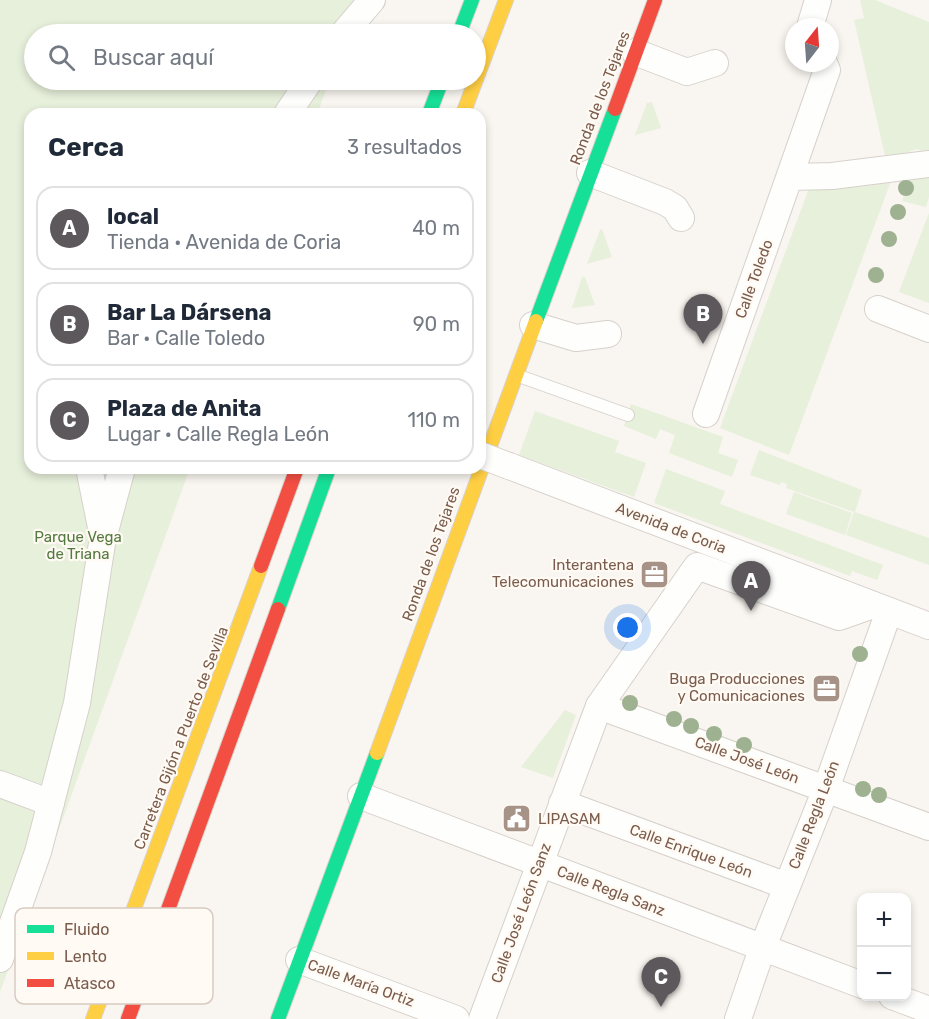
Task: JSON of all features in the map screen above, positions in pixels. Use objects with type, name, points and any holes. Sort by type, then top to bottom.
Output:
[{"type":"main road","points":[[463,24],[472,0]]},
{"type":"main road","points":[[486,53],[506,0]]},
{"type":"main road","name":"Ronda de los Tejares","points":[[486,454],[655,0]]},
{"type":"main road","points":[[431,108],[438,90]]},
{"type":"main road","points":[[465,108],[472,90]]},
{"type":"main road","name":"Carretera Gijón a Puerto de Sevilla","points":[[134,908],[295,474]]},
{"type":"main road","points":[[168,908],[327,474]]},
{"type":"main road","name":"Ronda de los Tejares","points":[[278,1019],[479,474]]},
{"type":"main road","name":"Carretera Gijón a Puerto de Sevilla","points":[[93,1019],[99,1004]]},
{"type":"main road","points":[[128,1019],[133,1004]]},
{"type":"street","points":[[352,24],[372,0]]},
{"type":"street","points":[[812,18],[818,0]]},
{"type":"street","points":[[635,52],[687,72],[715,63]]},
{"type":"street","name":"Calle Toledo","points":[[706,414],[826,72]]},
{"type":"street","points":[[290,108],[303,90]]},
{"type":"street","points":[[791,177],[832,176],[929,164]]},
{"type":"street","points":[[590,173],[664,202],[675,208],[681,218]]},
{"type":"street","points":[[878,309],[929,329]]},
{"type":"street","points":[[534,325],[576,338],[608,334]]},
{"type":"street","name":"Avenida de Coria","points":[[486,457],[929,626]]},
{"type":"street","points":[[90,474],[103,537]]},
{"type":"street","points":[[18,908],[38,852],[77,703],[103,537],[120,474]]},
{"type":"street","name":"Calle José León Sanz","points":[[482,1019],[599,706],[697,566],[839,617],[881,608]]},
{"type":"street","name":"Calle Regla León","points":[[738,1019],[762,949],[826,789],[881,608]]},
{"type":"street","name":"Calle José León","points":[[599,706],[929,827]]},
{"type":"street","points":[[0,784],[51,803]]},
{"type":"street","name":"Calle Regla Sanz","points":[[361,796],[857,984]]},
{"type":"street","name":"Calle Enrique León","points":[[562,803],[787,886]]},
{"type":"street","points":[[0,959],[15,917]]},
{"type":"street","name":"Calle María Ortiz","points":[[299,960],[456,1019]]},
{"type":"street","points":[[905,1001],[929,1010]]},
{"type":"lane","points":[[515,375],[628,415]]},
{"type":"green space","name":"Parque Vega de Triana","points":[[0,0],[359,0],[350,24],[24,24],[24,90],[326,90],[319,108],[24,108],[24,474],[188,474],[30,908],[15,908],[15,951],[0,992]]},
{"type":"green space","points":[[860,0],[875,0],[929,22],[929,153],[917,149],[886,160],[854,20],[864,18]]},
{"type":"green space","points":[[652,102],[661,128],[635,135],[647,103]]},
{"type":"green space","points":[[894,173],[789,455],[720,428],[811,183]]},
{"type":"green space","points":[[912,176],[929,177],[929,197],[926,207],[902,201]]},
{"type":"green space","points":[[929,213],[929,303],[899,292]]},
{"type":"green space","points":[[602,229],[612,257],[587,264],[600,230]]},
{"type":"green space","points":[[582,277],[585,277],[595,305],[572,308]]},
{"type":"green space","points":[[631,404],[723,437],[718,453],[738,460],[732,477],[669,453],[675,435],[660,429],[656,439],[624,426]]},
{"type":"green space","points":[[535,411],[619,441],[615,452],[646,463],[634,497],[519,455]]},
{"type":"green space","points":[[759,450],[862,490],[855,512],[929,538],[929,565],[846,535],[854,512],[786,488],[787,484],[781,482],[780,485],[750,475]]},
{"type":"green space","points":[[666,469],[725,491],[720,504],[883,565],[877,580],[852,571],[850,576],[654,503]]},
{"type":"green space","points":[[794,492],[852,513],[845,535],[786,514]]},
{"type":"green space","points":[[565,710],[576,715],[553,778],[521,767]]},
{"type":"traffic: fast","points":[[463,24],[472,0]]},
{"type":"traffic: fast","points":[[431,108],[438,90]]},
{"type":"traffic: fast","points":[[536,321],[615,109]]},
{"type":"traffic: fast","points":[[278,609],[327,474]]},
{"type":"traffic: fast","points":[[278,1019],[377,753]]},
{"type":"traffic: slow","points":[[486,53],[506,0]]},
{"type":"traffic: slow","points":[[465,108],[472,90]]},
{"type":"traffic: slow","points":[[486,457],[536,321]]},
{"type":"traffic: slow","points":[[377,753],[480,474]]},
{"type":"traffic: slow","points":[[134,908],[261,566]]},
{"type":"traffic: slow","points":[[93,1019],[99,1004]]},
{"type":"traffic: jam","points":[[615,109],[655,0]]},
{"type":"traffic: jam","points":[[261,566],[295,474]]},
{"type":"traffic: jam","points":[[169,908],[278,609]]},
{"type":"traffic: jam","points":[[128,1019],[133,1004]]},
{"type":"place","name":"Bar La Dársena","points":[[703,344]]},
{"type":"place","name":"Interantena Telecomunicaciones","points":[[655,574]]},
{"type":"place","name":"local","points":[[751,611]]},
{"type":"place","name":"Buga Producciones y Comunicaciones","points":[[826,688]]},
{"type":"place","name":"LIPASAM","points":[[517,819]]},
{"type":"place","name":"Plaza de Anita","points":[[661,1007]]}]
